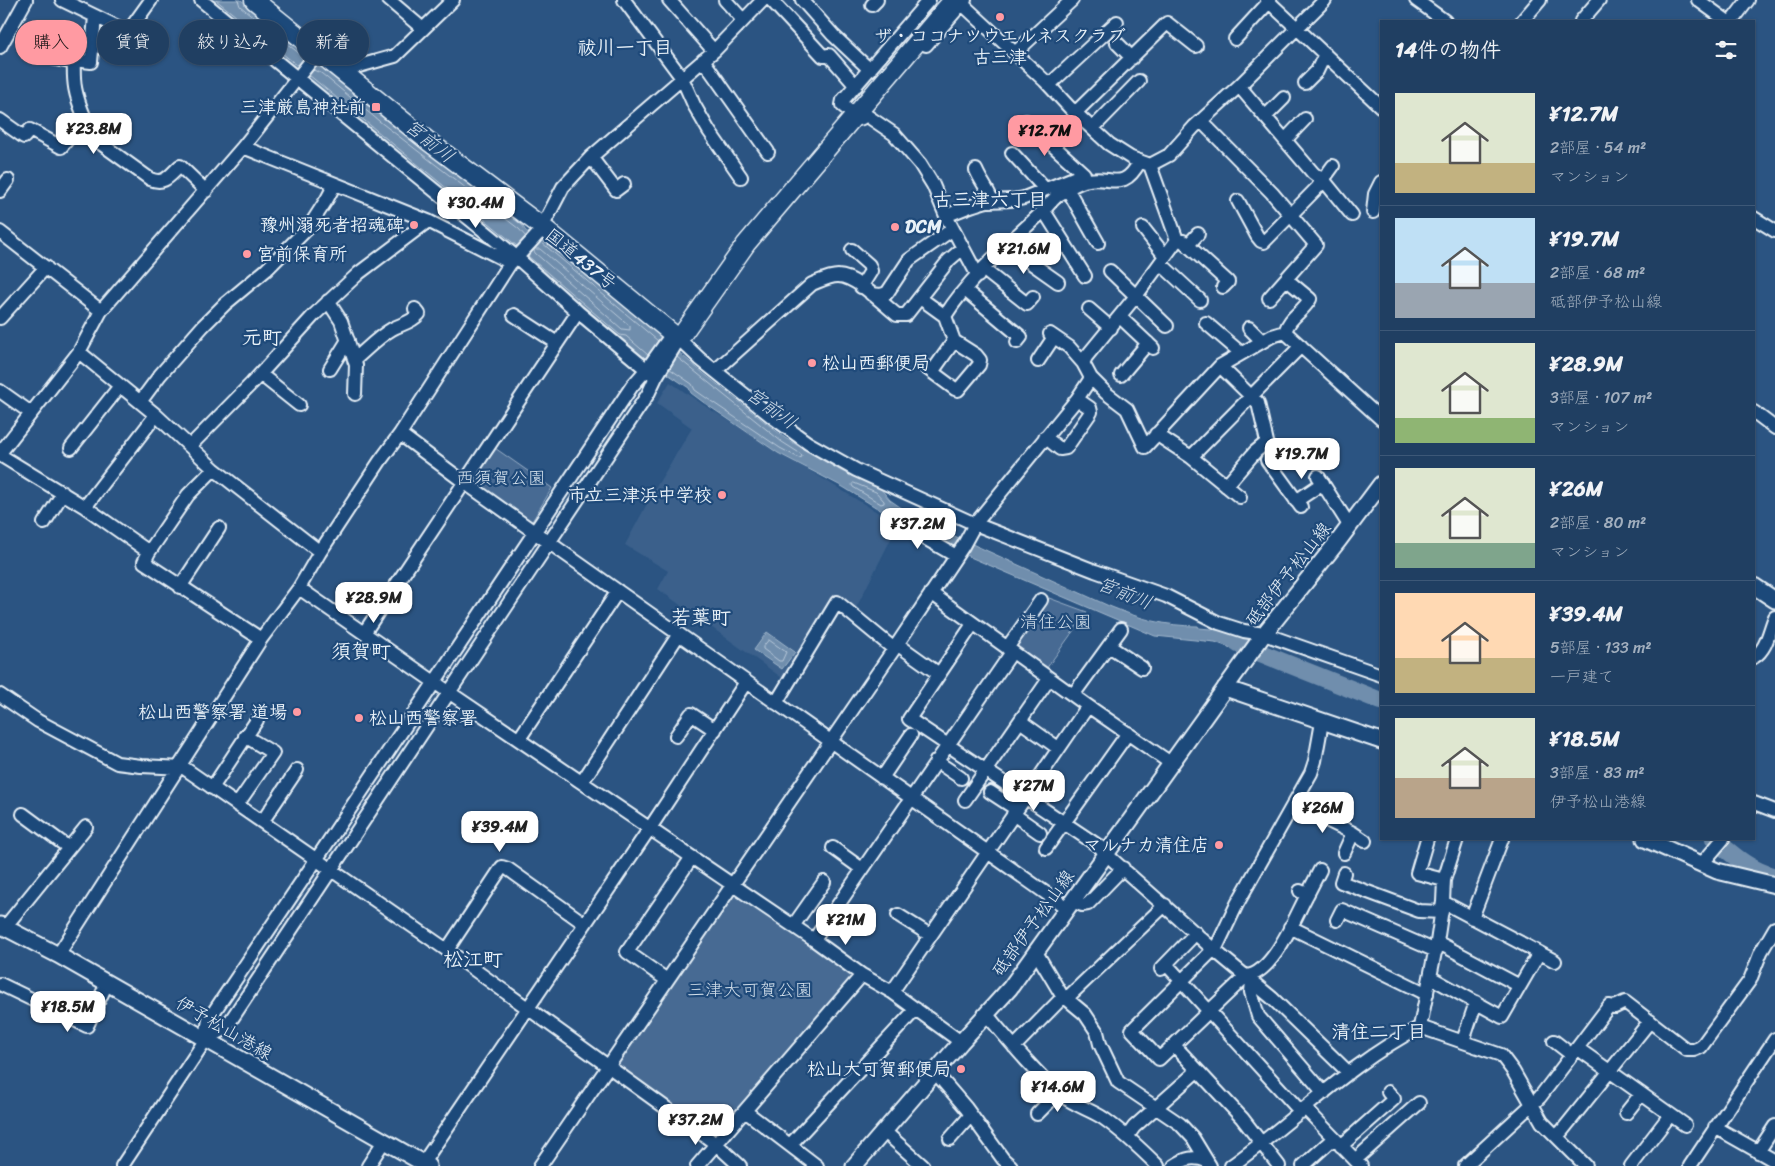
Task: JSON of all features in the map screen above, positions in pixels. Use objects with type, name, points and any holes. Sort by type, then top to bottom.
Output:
[{"type":"highway","name":"国道437号","points":[[254,0],[297,38]]},
{"type":"highway","points":[[674,338],[746,244],[855,113],[942,0]]},
{"type":"highway","points":[[919,32],[959,1]]},
{"type":"highway","name":"国道437号","points":[[332,65],[674,338]]},
{"type":"main road","name":"砥部伊予松山線","points":[[858,1165],[884,1131],[1010,988],[1261,638],[1380,485]]},
{"type":"main road","points":[[1755,587],[1775,600]]},
{"type":"main road","points":[[1225,688],[1380,741]]},
{"type":"main road","points":[[1647,840],[1717,871],[1775,885]]},
{"type":"main road","name":"伊予松山港線","points":[[2,926],[107,983],[426,1164]]},
{"type":"street","points":[[0,47],[26,0]]},
{"type":"street","points":[[62,0],[128,32],[151,0]]},
{"type":"street","points":[[201,0],[298,77],[652,372]]},
{"type":"street","points":[[390,0],[423,29]]},
{"type":"street","points":[[341,71],[395,56],[453,0]]},
{"type":"street","points":[[624,0],[682,78],[694,105],[709,131],[741,177]]},
{"type":"street","points":[[670,0],[714,51]]},
{"type":"street","points":[[725,0],[743,20]]},
{"type":"street","points":[[58,956],[261,639],[299,588],[320,552],[516,257],[540,230],[563,187],[591,157],[714,51],[763,0]]},
{"type":"street","points":[[771,0],[823,56],[829,55],[856,86]]},
{"type":"street","points":[[802,0],[833,36],[870,70]]},
{"type":"street","points":[[929,0],[842,104],[894,134],[920,164],[933,185],[946,216],[963,248],[981,273],[1027,304],[1033,297]]},
{"type":"street","points":[[1015,53],[1072,0]]},
{"type":"street","points":[[945,316],[965,290],[1059,194],[1084,181],[1128,178],[1145,163],[1169,155],[1325,0]]},
{"type":"street","points":[[1416,0],[1444,20]]},
{"type":"street","points":[[1523,20],[1540,0]]},
{"type":"street","points":[[1581,20],[1599,0]]},
{"type":"street","points":[[1698,0],[1726,20]]},
{"type":"street","points":[[1733,20],[1748,0]]},
{"type":"street","points":[[855,113],[959,1],[1049,85],[1070,108],[1120,152],[1145,163],[1182,242],[1228,282],[1223,287]]},
{"type":"street","points":[[1235,39],[1268,1],[1380,106]]},
{"type":"street","points":[[87,62],[90,62],[95,16]]},
{"type":"street","points":[[1049,85],[1117,22]]},
{"type":"street","points":[[1076,112],[1167,23],[1196,46]]},
{"type":"street","points":[[1117,43],[1132,58]]},
{"type":"street","points":[[1305,83],[1317,71],[1325,54]]},
{"type":"street","points":[[703,60],[768,152]]},
{"type":"street","points":[[0,120],[24,137],[30,130],[61,146],[78,127],[84,116],[74,88],[74,65]]},
{"type":"street","points":[[149,552],[85,507],[0,454],[79,352],[101,311],[243,148],[308,65]]},
{"type":"street","points":[[1093,128],[1139,82]]},
{"type":"street","points":[[1239,86],[1352,215]]},
{"type":"street","points":[[1265,117],[1284,98]]},
{"type":"street","points":[[1285,140],[1305,119]]},
{"type":"street","points":[[1026,121],[1084,174]]},
{"type":"street","points":[[1201,122],[1272,193],[1316,245],[1269,298]]},
{"type":"street","points":[[78,127],[150,178],[162,181],[180,166],[206,191]]},
{"type":"street","points":[[243,148],[516,257]]},
{"type":"street","points":[[1012,153],[1044,189]]},
{"type":"street","points":[[591,157],[616,190],[624,184]]},
{"type":"street","points":[[1238,201],[1260,241],[1264,242],[1311,195],[1333,166]]},
{"type":"street","points":[[976,170],[982,183],[986,186],[992,201]]},
{"type":"street","points":[[946,216],[965,208],[992,201],[1017,200],[1084,174],[1104,173]]},
{"type":"street","points":[[0,191],[8,180]]},
{"type":"street","points":[[140,402],[160,375],[203,326],[225,304],[266,270],[309,227],[335,184]]},
{"type":"street","points":[[1373,212],[1375,194],[1380,184]]},
{"type":"street","points":[[1068,190],[1098,243]]},
{"type":"street","points":[[1044,211],[1085,276]]},
{"type":"street","points":[[1755,219],[1775,231]]},
{"type":"street","points":[[190,446],[260,374],[298,331],[328,302],[359,273],[428,221]]},
{"type":"street","points":[[1143,228],[1162,260],[1200,300]]},
{"type":"street","points":[[866,291],[881,295],[887,293],[909,260],[953,229]]},
{"type":"street","points":[[0,232],[101,311]]},
{"type":"street","points":[[1083,363],[1162,260],[1182,242],[1198,234]]},
{"type":"street","points":[[1007,246],[1058,282]]},
{"type":"street","points":[[715,371],[812,284],[839,276],[848,279],[901,316],[906,315],[948,260],[963,248]]},
{"type":"street","points":[[851,250],[868,265],[871,271],[866,291]]},
{"type":"street","points":[[0,318],[46,267]]},
{"type":"street","points":[[1110,271],[1167,326]]},
{"type":"street","points":[[1284,332],[1291,319],[1306,306],[1310,299],[1286,279]]},
{"type":"street","points":[[965,290],[1022,337],[1017,342]]},
{"type":"street","points":[[920,298],[945,316],[954,341],[976,355],[980,360],[979,365],[958,390],[928,369],[954,341]]},
{"type":"street","points":[[328,302],[341,320],[356,365],[355,394]]},
{"type":"street","points":[[354,360],[392,329],[401,327],[416,319],[419,314],[415,308]]},
{"type":"street","points":[[1089,309],[1111,328]]},
{"type":"street","points":[[364,633],[578,312]]},
{"type":"street","points":[[514,315],[557,343]]},
{"type":"street","points":[[1120,317],[1151,346],[1121,375]]},
{"type":"street","points":[[1206,323],[1241,353]]},
{"type":"street","points":[[1249,328],[1262,341]]},
{"type":"street","points":[[1038,361],[1052,335],[1069,347],[1083,363],[1091,378],[1106,393],[1127,409],[1144,447],[1220,366],[1262,341],[1284,332],[1380,418]]},
{"type":"street","points":[[122,1166],[206,1040],[209,1019],[632,386],[652,372],[674,338],[808,443],[856,470],[975,524],[1095,571],[1166,596],[1219,623],[1380,675]]},
{"type":"street","points":[[330,369],[348,340]]},
{"type":"street","points":[[1191,457],[1301,346]]},
{"type":"street","points":[[79,352],[156,415],[214,469],[320,552]]},
{"type":"street","points":[[1220,366],[1258,403],[1266,442],[1226,486]]},
{"type":"street","points":[[206,1040],[225,1029],[450,693],[648,394],[652,372]]},
{"type":"street","points":[[260,374],[299,405]]},
{"type":"street","points":[[540,1166],[831,742],[957,555],[975,524],[1077,399],[1091,378]]},
{"type":"street","points":[[71,448],[120,386]]},
{"type":"street","points":[[0,390],[31,413]]},
{"type":"street","points":[[1045,437],[1060,449],[1066,448],[1092,412],[1090,408],[1077,399]]},
{"type":"street","points":[[1755,413],[1775,428]]},
{"type":"street","points":[[85,507],[156,415]]},
{"type":"street","points":[[400,434],[549,543],[987,853],[1069,905],[1088,904],[1123,868]]},
{"type":"street","points":[[1156,434],[1191,457],[1240,496]]},
{"type":"street","points":[[1287,454],[1269,463],[1299,504],[1320,480],[1350,525]]},
{"type":"street","points":[[214,469],[188,496],[144,562],[261,639]]},
{"type":"street","points":[[44,523],[63,493]]},
{"type":"street","points":[[895,521],[957,555]]},
{"type":"street","points":[[180,587],[208,556],[219,528]]},
{"type":"street","points":[[299,588],[862,974],[892,992],[961,1042]]},
{"type":"street","points":[[519,740],[618,591]]},
{"type":"street","points":[[931,593],[1073,696],[1172,764]]},
{"type":"street","points":[[814,940],[936,761],[1041,600]]},
{"type":"street","points":[[776,703],[837,602],[895,647],[939,674]]},
{"type":"street","points":[[1755,656],[1760,654],[1764,648],[1775,618]]},
{"type":"street","points":[[973,624],[909,719],[1100,846],[1106,854],[1214,950],[1293,1017],[1349,1073]]},
{"type":"street","points":[[1073,696],[1121,629]]},
{"type":"street","points":[[582,782],[679,634]]},
{"type":"street","points":[[1109,646],[1142,668]]},
{"type":"street","points":[[966,800],[1049,678]]},
{"type":"street","points":[[426,1164],[528,1007],[650,828],[746,682]]},
{"type":"street","points":[[2,700],[117,763],[177,769],[184,768],[528,1007],[716,1144],[740,1166]]},
{"type":"street","points":[[892,992],[1088,706]]},
{"type":"street","points":[[677,730],[691,714],[715,730]]},
{"type":"street","points":[[212,788],[256,720]]},
{"type":"street","points":[[1020,721],[1058,748]]},
{"type":"street","points":[[1320,870],[1304,893],[1290,927],[1268,964],[1210,1010],[1159,1059],[1132,1030],[1214,950],[1237,904],[1311,773],[1322,722]]},
{"type":"street","points":[[1046,848],[1128,733]]},
{"type":"street","points":[[882,778],[911,735]]},
{"type":"street","points":[[237,805],[273,753],[245,736]]},
{"type":"street","points":[[936,761],[962,778]]},
{"type":"street","points":[[262,822],[297,770]]},
{"type":"street","points":[[990,792],[1040,833]]},
{"type":"street","points":[[1294,804],[1353,833],[1365,841]]},
{"type":"street","points":[[1755,804],[1775,811]]},
{"type":"street","points":[[23,814],[69,848]]},
{"type":"street","points":[[2,926],[86,827]]},
{"type":"street","points":[[1344,853],[1353,833]]},
{"type":"street","points":[[1426,840],[1417,873],[1444,880]]},
{"type":"street","points":[[1420,1027],[1437,946],[1444,880],[1457,840]]},
{"type":"street","points":[[1472,918],[1502,840]]},
{"type":"street","points":[[1701,865],[1713,848],[1722,840]]},
{"type":"street","points":[[833,848],[862,870]]},
{"type":"street","points":[[666,980],[627,952],[692,857]]},
{"type":"street","points":[[447,950],[502,867],[508,869],[585,924]]},
{"type":"street","points":[[1341,881],[1419,911],[1442,907],[1472,918],[1555,962]]},
{"type":"street","points":[[793,926],[824,882]]},
{"type":"street","points":[[1014,1047],[1165,905]]},
{"type":"street","points":[[1337,920],[1342,910],[1437,946],[1520,986]]},
{"type":"street","points":[[898,915],[930,935]]},
{"type":"street","points":[[1290,927],[1427,994]]},
{"type":"street","points":[[1465,1166],[1532,1106],[1609,1006],[1615,1007],[1625,1002],[1687,1050],[1701,1047],[1750,980],[1775,928]]},
{"type":"street","points":[[1196,933],[1164,966],[1182,981],[1303,1110],[1358,1163],[1418,1102]]},
{"type":"street","points":[[1036,952],[1055,984],[1065,997],[1084,1014],[1097,1032],[1100,1044],[1118,1082],[1180,1124],[1193,1138],[1209,1163]]},
{"type":"street","points":[[1430,977],[1502,1017],[1539,953]]},
{"type":"street","points":[[697,1166],[862,974]]},
{"type":"street","points":[[1249,979],[1258,1016],[1324,1093]]},
{"type":"street","points":[[0,984],[87,1026],[107,983]]},
{"type":"street","points":[[1463,1041],[1476,1002]]},
{"type":"street","points":[[790,1145],[916,1010]]},
{"type":"street","points":[[987,1015],[1014,1047],[1059,1092],[1069,1100],[1104,1119],[1127,1137],[1158,1166]]},
{"type":"street","points":[[1557,1137],[1650,1021]]},
{"type":"street","points":[[1231,1166],[1262,1144],[1349,1073],[1404,1035],[1420,1027],[1501,1055],[1513,1071],[1542,1122],[1586,1166]]},
{"type":"street","points":[[1690,1166],[1714,1127],[1775,1038]]},
{"type":"street","points":[[1554,1041],[1609,1071],[1684,1125]]},
{"type":"street","points":[[1174,1045],[1242,1118],[1279,1166]]},
{"type":"street","points":[[1127,1137],[1134,1127],[1197,1071]]},
{"type":"street","points":[[935,1072],[971,1115],[1003,1159],[1011,1166]]},
{"type":"street","points":[[1037,1114],[1059,1092]]},
{"type":"street","points":[[1303,1166],[1394,1099],[1388,1092]]},
{"type":"street","points":[[1626,1113],[1641,1094]]},
{"type":"street","points":[[745,1111],[817,1166]]},
{"type":"street","points":[[950,1139],[971,1115]]},
{"type":"street","points":[[1632,1166],[1670,1115]]},
{"type":"street","points":[[1758,1152],[1775,1126]]},
{"type":"street","points":[[1714,1127],[1775,1161]]},
{"type":"street","points":[[884,1131],[923,1166]]},
{"type":"street","points":[[368,1166],[384,1141]]},
{"type":"street","points":[[1174,1166],[1190,1157],[1198,1157],[1209,1163]]},
{"type":"shaded area","points":[[670,382],[708,408],[898,525],[856,608],[838,598],[785,680],[658,589],[668,571],[625,545],[656,487],[692,428],[657,403]]},
{"type":"green space","name":"西須賀公園","points":[[492,446],[552,488],[531,523],[469,481]]},
{"type":"green space","name":"清住公園","points":[[1049,598],[1087,612],[1046,669],[1015,648]]},
{"type":"green space","name":"三津大可賀公園","points":[[733,890],[858,975],[716,1140],[613,1064]]},
{"type":"water","name":"宮前川","points":[[208,0],[241,0],[266,20],[232,20]]},
{"type":"water","name":"宮前川","points":[[287,37],[297,45],[297,65],[315,65],[322,68],[523,226],[535,238],[542,236],[703,373],[785,438],[841,471],[880,488],[890,500],[919,520],[1109,606],[1153,621],[1221,630],[1252,641],[1244,653],[1215,642],[1155,636],[949,548],[916,532],[843,487],[778,453],[703,402],[691,393],[689,388],[636,353],[623,340],[618,340],[286,65]]},
{"type":"water","points":[[767,632],[795,652],[782,669],[754,650]]},
{"type":"waterway","name":"宮前川","points":[[1238,644],[1380,701]]},
{"type":"waterway","name":"宮前川","points":[[1715,840],[1735,857],[1757,871],[1775,877]]},
{"type":"place","name":"ザ・ココナツウエルネスクラブ 古三津","points":[[1000,17]]},
{"type":"place","name":"三津厳島神社前","points":[[376,107]]},
{"type":"place","name":"豫州溺死者招魂碑","points":[[414,225]]},
{"type":"place","name":"DCM","points":[[895,227]]},
{"type":"place","name":"宮前保育所","points":[[247,254]]},
{"type":"place","name":"松山西郵便局","points":[[812,363]]},
{"type":"place","name":"市立三津浜中学校","points":[[722,495]]},
{"type":"place","name":"松山西警察署 道場","points":[[297,712]]},
{"type":"place","name":"松山西警察署","points":[[359,718]]},
{"type":"place","name":"マルナカ清住店","points":[[1219,845]]},
{"type":"place","name":"松山大可賀郵便局","points":[[961,1069]]},
{"type":"district","name":"祓川一丁目","points":[[625,47]]},
{"type":"district","name":"古三津六丁目","points":[[990,199]]},
{"type":"district","name":"元町","points":[[262,337]]},
{"type":"district","name":"若葉町","points":[[701,617]]},
{"type":"district","name":"須賀町","points":[[361,651]]},
{"type":"district","name":"松江町","points":[[473,959]]},
{"type":"district","name":"清住二丁目","points":[[1379,1031]]}]
